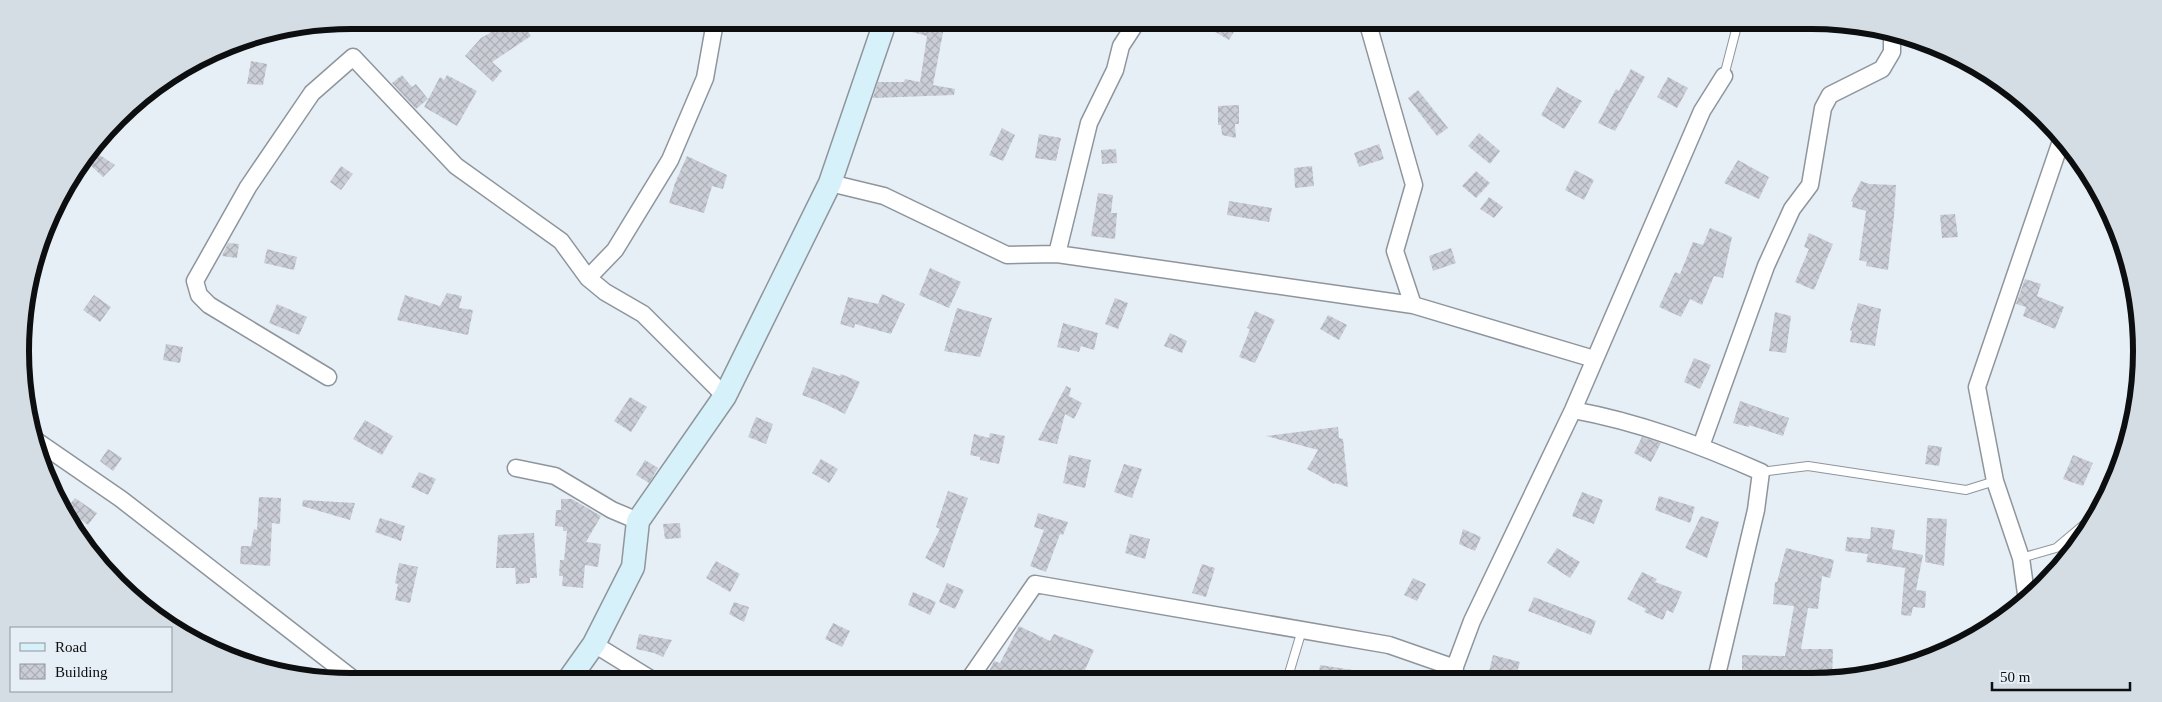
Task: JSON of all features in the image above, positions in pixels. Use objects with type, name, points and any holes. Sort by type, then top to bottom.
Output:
[{"type":"street","points":[[588,278],[615,250],[670,160],[705,78],[714,29]]},
{"type":"street","points":[[573,673],[594,644],[633,566],[638,521],[725,396],[830,183],[883,29]]},
{"type":"street","points":[[1056,254],[1088,123],[1114,70],[1121,46],[1132,29]]},
{"type":"street","points":[[1369,29],[1414,185],[1395,251],[1413,305]]},
{"type":"street","points":[[1701,446],[1766,266],[1792,209],[1810,185],[1823,108],[1830,95],[1882,69],[1892,52],[1892,40]]},
{"type":"street","points":[[328,377],[209,305],[199,295],[195,281],[248,187],[312,93],[353,57],[456,166],[561,242],[588,278],[605,292],[643,314],[725,396]]},
{"type":"street","points":[[1452,673],[1472,621],[1573,410],[1702,111],[1724,76]]},
{"type":"street","points":[[2026,591],[2021,558],[1995,481],[1976,387],[2059,146]]},
{"type":"street","points":[[830,183],[884,196],[1007,255],[1056,254],[1413,305],[1594,359]]},
{"type":"street","points":[[1573,410],[1610,417],[1701,446],[1761,472],[1756,510],[1717,673]]},
{"type":"street","points":[[43,445],[121,499],[345,673]]},
{"type":"street","points":[[516,468],[555,476],[612,510],[638,521]]},
{"type":"street","points":[[974,673],[1035,584],[1389,645],[1450,673]]},
{"type":"street","points":[[594,644],[641,673]]},
{"type":"lane","points":[[1724,76],[1736,29]]},
{"type":"lane","points":[[1761,472],[1808,466],[1966,490],[1995,481]]},
{"type":"lane","points":[[2021,558],[2056,548],[2080,528]]},
{"type":"lane","points":[[1289,673],[1302,630]]},
{"type":"building","points":[[487,29],[526,29],[531,36],[492,62],[502,71],[493,82],[465,56],[481,38],[490,33]]},
{"type":"building","points":[[901,29],[944,29],[933,85],[955,89],[954,95],[873,98],[878,82],[904,82],[905,79],[920,82],[927,36]]},
{"type":"building","points":[[1210,29],[1236,29],[1229,40]]},
{"type":"building","points":[[251,61],[267,64],[263,85],[247,84]]},
{"type":"building","points":[[1631,69],[1645,77],[1615,131],[1598,123],[1616,89],[1619,91]]},
{"type":"building","points":[[402,75],[412,87],[416,84],[428,99],[416,109],[392,83]]},
{"type":"building","points":[[447,75],[477,91],[457,126],[424,107],[440,77],[444,80]]},
{"type":"building","points":[[1668,77],[1688,88],[1677,108],[1657,97]]},
{"type":"building","points":[[1557,87],[1582,101],[1564,129],[1541,115]]},
{"type":"building","points":[[1418,90],[1448,128],[1437,136],[1408,98]]},
{"type":"building","points":[[1239,105],[1239,124],[1235,124],[1236,138],[1222,135],[1221,125],[1218,125],[1218,106]]},
{"type":"building","points":[[1002,128],[1015,135],[1003,161],[989,155]]},
{"type":"building","points":[[1479,133],[1500,151],[1490,164],[1468,146]]},
{"type":"building","points":[[1039,134],[1061,138],[1056,161],[1035,158]]},
{"type":"building","points":[[1379,144],[1384,159],[1359,167],[1354,153]]},
{"type":"building","points":[[1116,149],[1117,163],[1102,164],[1101,150]]},
{"type":"building","points":[[97,153],[115,165],[103,177],[89,164]]},
{"type":"building","points":[[687,156],[727,175],[723,189],[712,186],[704,213],[669,203],[675,183]]},
{"type":"building","points":[[1738,160],[1769,177],[1759,199],[1724,183]]},
{"type":"building","points":[[341,166],[353,174],[341,190],[330,182]]},
{"type":"building","points":[[1312,166],[1314,186],[1295,188],[1294,168]]},
{"type":"building","points":[[1575,170],[1594,180],[1584,200],[1565,190]]},
{"type":"building","points":[[1476,171],[1490,183],[1476,198],[1462,186]]},
{"type":"building","points":[[1861,181],[1869,184],[1896,185],[1888,270],[1866,266],[1867,262],[1859,260],[1866,211],[1852,207],[1853,202],[1851,201]]},
{"type":"building","points":[[1098,193],[1113,195],[1111,213],[1117,213],[1115,239],[1091,236]]},
{"type":"building","points":[[1489,197],[1503,207],[1494,218],[1480,209]]},
{"type":"building","points":[[1229,201],[1272,208],[1269,222],[1227,215]]},
{"type":"building","points":[[1955,214],[1958,237],[1942,238],[1940,215]]},
{"type":"building","points":[[1710,228],[1732,237],[1723,278],[1714,276],[1702,305],[1690,299],[1681,317],[1659,307],[1675,272],[1680,274],[1693,242],[1703,245]]},
{"type":"building","points":[[1809,233],[1833,244],[1814,290],[1795,282],[1809,249],[1804,247]]},
{"type":"building","points":[[228,243],[239,244],[237,258],[222,256]]},
{"type":"building","points":[[1451,248],[1456,263],[1433,271],[1429,256]]},
{"type":"building","points":[[267,249],[297,257],[294,270],[264,263]]},
{"type":"building","points":[[930,268],[961,282],[949,308],[919,295]]},
{"type":"building","points":[[2025,279],[2041,284],[2037,296],[2064,307],[2055,329],[2023,316],[2026,307],[2016,304]]},
{"type":"building","points":[[447,293],[462,296],[459,308],[473,310],[468,335],[397,320],[405,295],[440,306]]},
{"type":"building","points":[[882,294],[905,304],[891,334],[855,324],[854,328],[840,324],[848,297],[878,304]]},
{"type":"building","points":[[94,295],[111,307],[100,322],[83,310]]},
{"type":"building","points":[[1115,298],[1128,303],[1118,329],[1105,324]]},
{"type":"building","points":[[1858,303],[1881,309],[1875,346],[1850,342],[1852,331],[1850,330]]},
{"type":"building","points":[[277,304],[307,317],[299,335],[269,323]]},
{"type":"building","points":[[957,308],[992,318],[980,357],[944,351]]},
{"type":"building","points":[[1255,311],[1275,320],[1255,363],[1239,357],[1250,329],[1247,328]]},
{"type":"building","points":[[1775,312],[1791,316],[1786,353],[1769,351]]},
{"type":"building","points":[[1328,315],[1347,325],[1339,340],[1320,329]]},
{"type":"building","points":[[1063,323],[1098,333],[1094,350],[1081,346],[1079,352],[1057,347]]},
{"type":"building","points":[[1170,333],[1187,341],[1182,353],[1164,346]]},
{"type":"building","points":[[166,344],[183,347],[180,363],[163,360]]},
{"type":"building","points":[[1694,358],[1711,365],[1700,389],[1684,382]]},
{"type":"building","points":[[813,367],[840,376],[841,374],[860,382],[845,414],[802,395]]},
{"type":"building","points":[[1066,386],[1071,388],[1069,396],[1082,403],[1074,419],[1065,414],[1057,444],[1038,440]]},
{"type":"building","points":[[630,397],[647,407],[631,432],[614,421]]},
{"type":"building","points":[[1740,401],[1789,418],[1783,436],[1749,425],[1749,427],[1733,423]]},
{"type":"building","points":[[756,417],[773,424],[766,444],[748,437]]},
{"type":"building","points":[[365,420],[393,436],[382,455],[353,439]]},
{"type":"building","points":[[1338,427],[1339,438],[1343,439],[1348,487],[1334,484],[1307,469],[1318,450],[1266,436]]},
{"type":"building","points":[[990,433],[1005,436],[999,464],[980,460],[980,457],[970,455],[974,434],[989,438]]},
{"type":"building","points":[[1642,437],[1661,443],[1651,462],[1634,453]]},
{"type":"building","points":[[1928,445],[1942,447],[1939,466],[1925,464]]},
{"type":"building","points":[[108,449],[122,458],[113,471],[100,461]]},
{"type":"building","points":[[1069,455],[1091,460],[1085,488],[1063,483]]},
{"type":"building","points":[[2073,455],[2093,463],[2083,486],[2063,479]]},
{"type":"building","points":[[821,459],[838,469],[829,483],[812,473]]},
{"type":"building","points":[[645,460],[658,468],[649,483],[636,475]]},
{"type":"building","points":[[1124,464],[1142,469],[1132,498],[1114,492]]},
{"type":"building","points":[[419,472],[436,479],[428,495],[411,487]]},
{"type":"building","points":[[948,491],[968,498],[944,568],[925,558],[940,529],[936,527]]},
{"type":"building","points":[[1582,492],[1603,500],[1594,524],[1572,516]]},
{"type":"building","points":[[1659,496],[1695,507],[1690,523],[1655,510]]},
{"type":"building","points":[[259,497],[281,498],[280,524],[272,523],[270,566],[240,564],[241,546],[251,546],[254,529],[257,530]]},
{"type":"building","points":[[75,498],[97,513],[88,525],[74,514],[69,506]]},
{"type":"building","points":[[561,499],[572,499],[601,516],[586,542],[601,544],[598,567],[585,565],[583,588],[562,586],[563,576],[559,576],[560,560],[564,560],[567,531],[563,531],[563,527],[555,526],[556,510],[561,510]]},
{"type":"building","points":[[303,500],[355,503],[350,520],[302,506]]},
{"type":"building","points":[[1038,513],[1068,522],[1063,535],[1060,534],[1046,572],[1030,566],[1044,530],[1034,527]]},
{"type":"building","points":[[1701,516],[1719,522],[1707,558],[1685,548]]},
{"type":"building","points":[[380,518],[405,526],[401,541],[375,532]]},
{"type":"building","points":[[1927,518],[1947,519],[1944,566],[1925,562]]},
{"type":"building","points":[[680,523],[681,538],[665,539],[663,524]]},
{"type":"building","points":[[1871,527],[1895,530],[1892,549],[1923,555],[1916,590],[1926,591],[1925,608],[1913,607],[1911,616],[1901,615],[1905,568],[1866,562],[1868,554],[1845,551],[1847,537],[1870,539]]},
{"type":"building","points":[[1463,529],[1481,537],[1475,551],[1459,544]]},
{"type":"building","points":[[534,533],[537,578],[530,578],[530,583],[516,584],[515,568],[496,568],[498,535]]},
{"type":"building","points":[[1130,534],[1150,539],[1145,559],[1125,553]]},
{"type":"building","points":[[1557,548],[1580,562],[1570,578],[1547,563]]},
{"type":"building","points":[[1786,548],[1834,560],[1830,578],[1822,576],[1818,609],[1808,608],[1801,649],[1833,649],[1832,673],[1742,673],[1742,655],[1785,656],[1794,606],[1773,604],[1775,582],[1777,582]]},
{"type":"building","points":[[716,561],[740,574],[730,592],[706,578]]},
{"type":"building","points":[[399,563],[418,567],[410,603],[395,600],[398,584],[395,583]]},
{"type":"building","points":[[1202,564],[1215,568],[1206,597],[1192,593]]},
{"type":"building","points":[[1642,572],[1657,579],[1655,582],[1682,592],[1673,613],[1667,610],[1663,620],[1644,612],[1646,609],[1627,599]]},
{"type":"building","points":[[1413,578],[1426,584],[1417,601],[1404,595]]},
{"type":"building","points":[[947,583],[964,590],[955,609],[939,602]]},
{"type":"building","points":[[913,592],[936,602],[930,615],[908,605]]},
{"type":"building","points":[[1534,597],[1596,621],[1591,635],[1528,611]]},
{"type":"building","points":[[734,602],[749,607],[744,622],[729,614]]},
{"type":"building","points":[[833,623],[850,631],[842,647],[825,639]]},
{"type":"building","points":[[1019,626],[1050,641],[1054,634],[1094,650],[1084,673],[1029,673],[1022,670],[1021,673],[988,673],[994,661],[1000,663]]},
{"type":"building","points":[[639,634],[672,640],[663,657],[636,649]]},
{"type":"building","points":[[1493,655],[1520,662],[1517,673],[1489,673]]},
{"type":"building","points":[[1320,665],[1366,672],[1366,673],[1319,673]]}]
